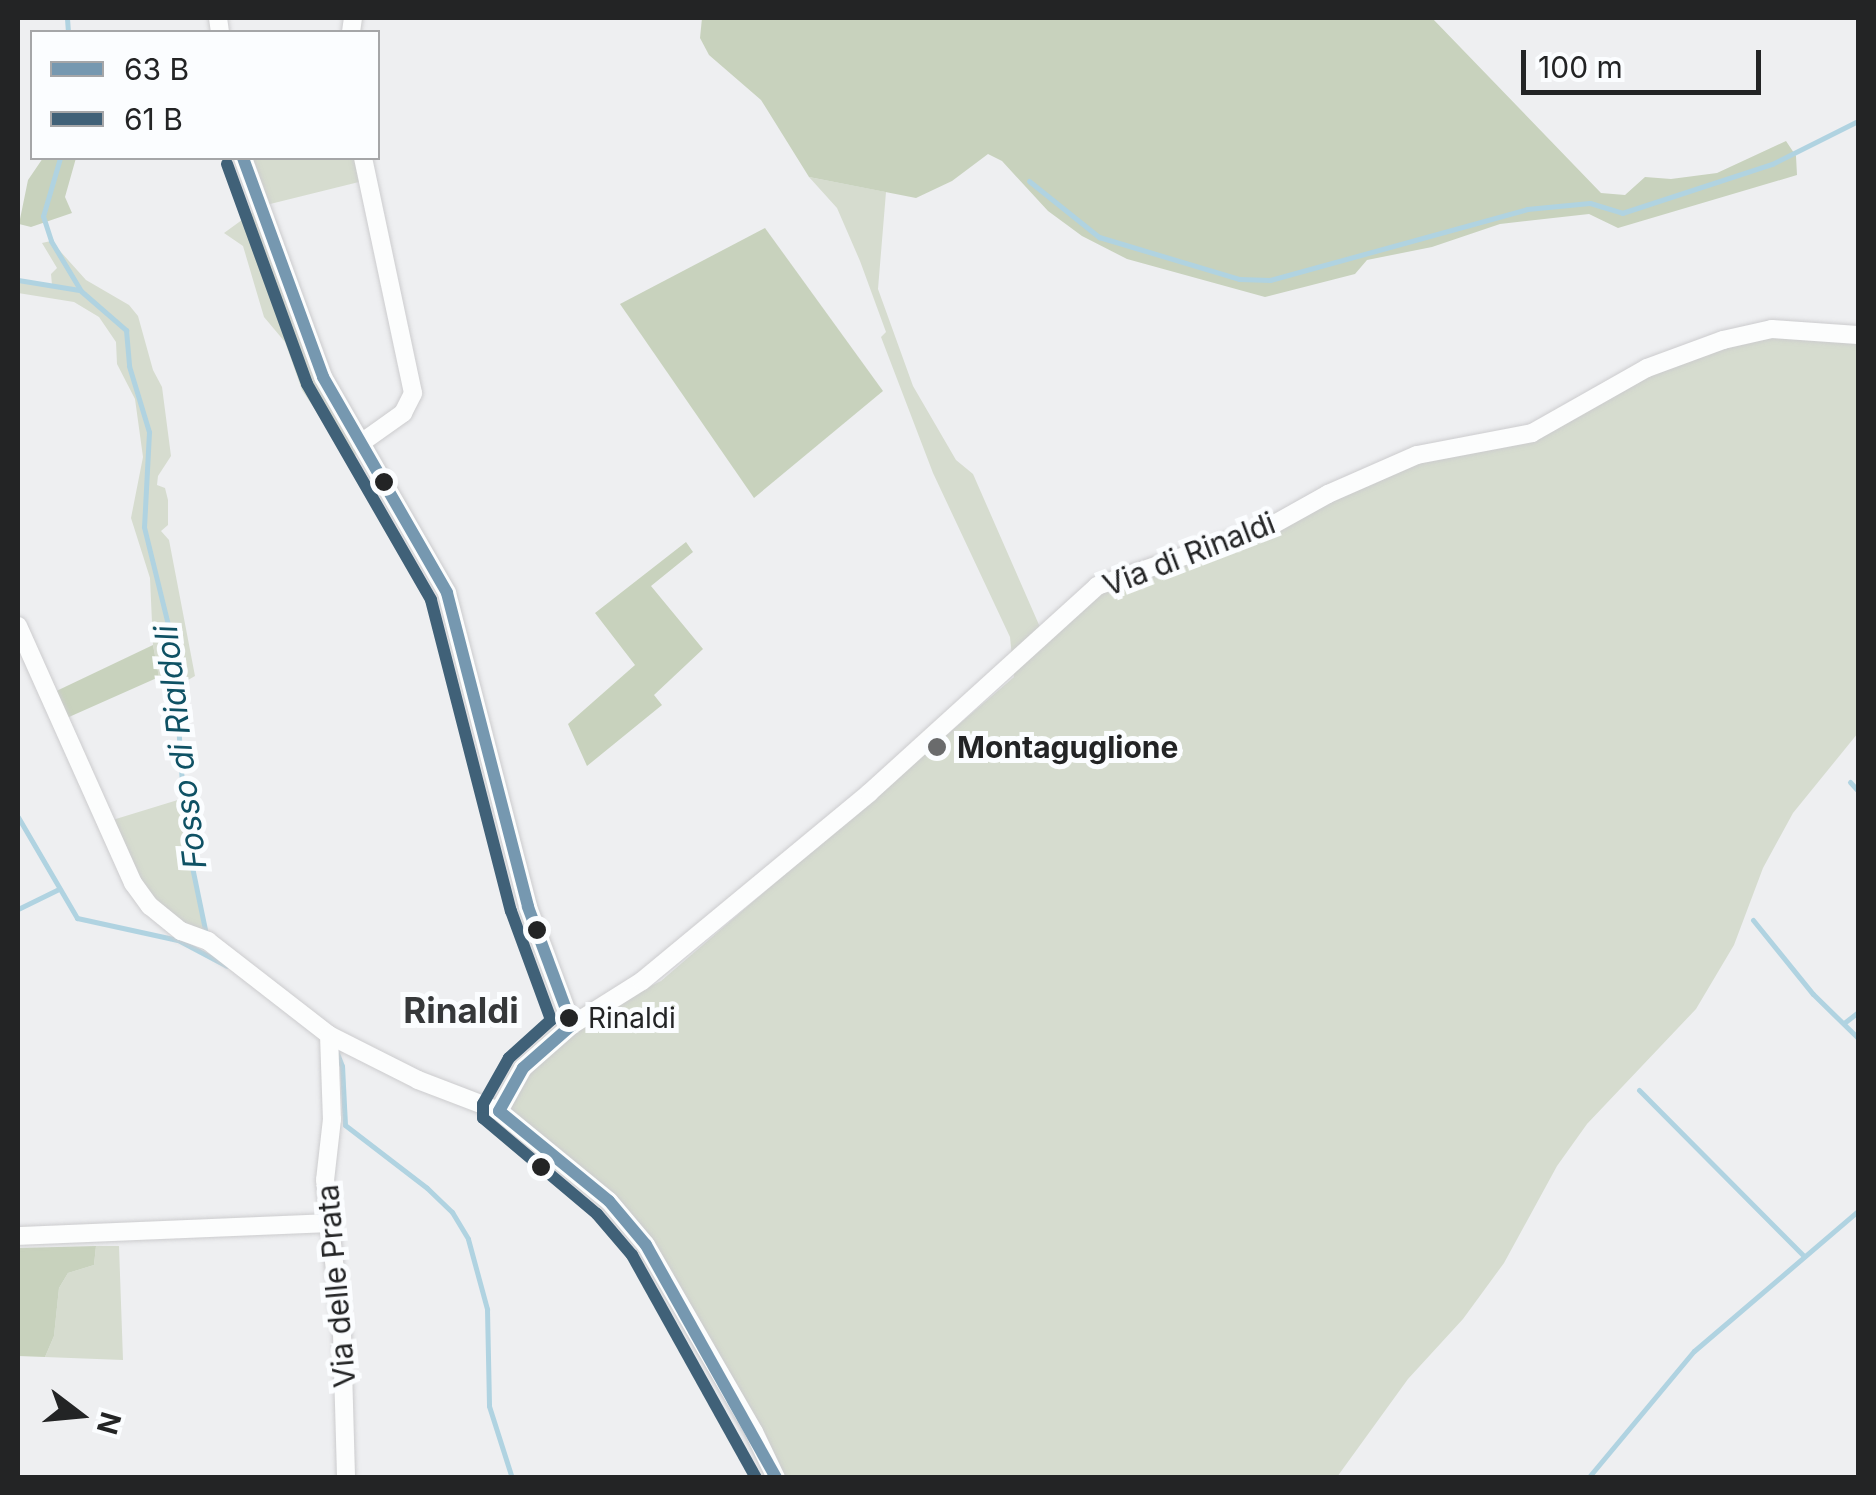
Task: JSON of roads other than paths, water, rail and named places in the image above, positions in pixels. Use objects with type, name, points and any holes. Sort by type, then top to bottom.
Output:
[{"type":"street","points":[[244,160],[323,377],[447,593],[528,907],[572,1024]]},
{"type":"street","points":[[360,443],[403,414],[413,393],[364,160]]},
{"type":"street","name":"Via di Rinaldi","points":[[499,1111],[523,1068],[572,1024],[642,981],[840,818],[1018,662],[1062,614],[1098,586],[1269,527],[1328,494],[1417,455],[1532,433],[1647,368],[1723,340],[1772,329],[1858,335]]},
{"type":"street","points":[[18,626],[133,884],[150,906],[181,930],[208,941],[329,1034],[418,1080],[499,1111],[608,1201],[646,1245],[754,1432],[776,1478]]},
{"type":"street","name":"Via delle Prata","points":[[329,1034],[332,1120],[325,1180],[342,1333],[346,1478]]},
{"type":"street","points":[[18,1236],[328,1223]]},
{"type":"waterway","name":"Fosso di Rialdoli","points":[[67,18],[68,30]]},
{"type":"waterway","points":[[1029,181],[1099,237],[1239,279],[1270,280],[1527,209],[1590,203],[1622,213],[1772,164],[1858,121]]},
{"type":"waterway","name":"Fosso di Rialdoli","points":[[59,160],[43,216],[51,241],[81,291],[126,330],[129,366],[149,432],[144,527],[173,645],[185,833],[206,934]]},
{"type":"waterway","points":[[18,280],[79,290]]},
{"type":"waterway","points":[[1850,782],[1858,791]]},
{"type":"waterway","points":[[18,817],[77,918],[178,940],[227,966]]},
{"type":"waterway","points":[[18,909],[59,889]]},
{"type":"waterway","points":[[1753,920],[1813,994],[1858,1038]]},
{"type":"waterway","points":[[1844,1023],[1858,1012]]},
{"type":"waterway","name":"Fosso di Rialdoli","points":[[335,1048],[342,1066],[345,1125],[427,1188],[452,1212],[468,1239],[487,1309],[489,1406],[512,1478]]},
{"type":"waterway","points":[[1639,1090],[1804,1256]]},
{"type":"waterway","points":[[1588,1478],[1694,1351],[1858,1211]]},
{"type":"place","name":"Montaguglione","points":[[937,747]]},
{"type":"place","name":"Rinaldi","points":[[569,1018]]},
{"type":"district","name":"Rinaldi","points":[[461,1010]]}]
